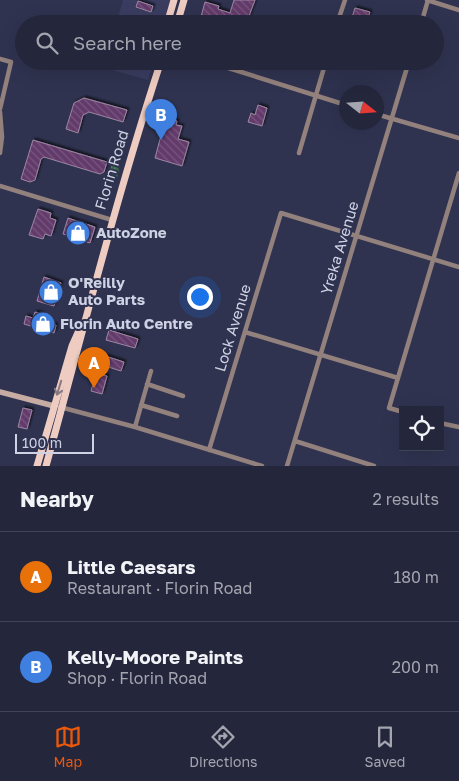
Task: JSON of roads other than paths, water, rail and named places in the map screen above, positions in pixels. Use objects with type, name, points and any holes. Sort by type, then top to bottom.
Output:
[{"type":"main road","points":[[170,15],[174,0]]},
{"type":"main road","points":[[180,15],[184,0]]},
{"type":"main road","name":"Florin Road","points":[[46,466],[80,348],[85,316],[112,220],[158,70]]},
{"type":"main road","name":"Florin Road","points":[[37,466],[72,346],[85,316]]},
{"type":"street","points":[[341,15],[345,0]]},
{"type":"street","points":[[423,15],[427,0],[459,10]]},
{"type":"street","points":[[0,59],[11,62],[0,110],[2,137],[0,153]]},
{"type":"street","points":[[234,70],[339,103]]},
{"type":"street","points":[[299,153],[323,70]]},
{"type":"street","name":"Yreka Avenue","points":[[287,466],[406,70]]},
{"type":"street","points":[[384,116],[459,138]]},
{"type":"street","points":[[399,411],[389,408],[390,404],[459,173]]},
{"type":"street","points":[[0,186],[112,220]]},
{"type":"street","name":"Lock Avenue","points":[[210,450],[281,213],[357,236]]},
{"type":"street","points":[[357,236],[459,266]]},
{"type":"street","points":[[245,332],[398,378]]},
{"type":"street","points":[[136,427],[151,371]]},
{"type":"street","points":[[147,384],[183,396]]},
{"type":"street","points":[[0,392],[136,427],[262,466]]},
{"type":"street","points":[[142,405],[177,416]]},
{"type":"street","points":[[444,424],[459,427]]},
{"type":"street","points":[[295,441],[373,466]]},
{"type":"place","name":"Kelly-Moore Paints","points":[[161,140]]},
{"type":"place","name":"AutoZone","points":[[78,233]]},
{"type":"place","name":"O'Reilly Auto Parts","points":[[51,292]]},
{"type":"place","name":"Florin Auto Centre","points":[[43,324]]},
{"type":"place","name":"Little Caesars","points":[[94,388]]}]
